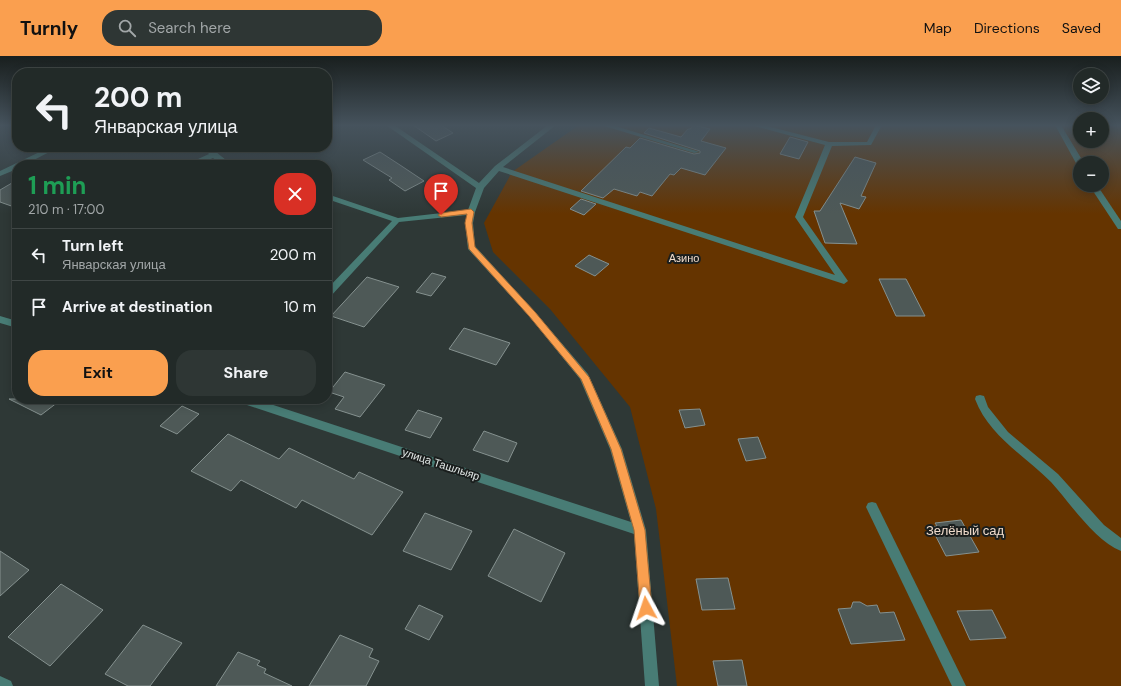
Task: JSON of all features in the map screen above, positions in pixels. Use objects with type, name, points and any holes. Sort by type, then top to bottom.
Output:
[{"type":"street","points":[[29,160],[41,154]]},
{"type":"street","points":[[432,154],[480,187]]},
{"type":"street","points":[[515,154],[498,168],[480,187],[471,212],[469,223],[471,247],[532,314],[584,377],[616,449],[640,530],[652,686]]},
{"type":"street","points":[[498,168],[844,281],[799,217],[825,154]]},
{"type":"street","points":[[201,160],[214,155],[221,160]]},
{"type":"street","points":[[0,174],[12,168]]},
{"type":"street","points":[[1098,192],[1121,227]]},
{"type":"street","points":[[332,198],[397,220],[471,212]]},
{"type":"street","points":[[332,291],[397,220]]},
{"type":"street","points":[[0,319],[12,323]]},
{"type":"street","points":[[980,399],[984,409],[1004,434],[1054,478],[1100,528],[1121,546]]},
{"type":"street","name":"улица Ташлыяр","points":[[257,404],[640,530]]},
{"type":"street","points":[[872,507],[959,686]]},
{"type":"street","points":[[0,683],[6,686]]},
{"type":"green space","points":[[537,154],[1121,154],[1121,686],[677,686],[656,509],[630,407],[550,309],[493,252],[484,223],[512,172]]},
{"type":"building","points":[[375,154],[384,154],[424,181],[405,191],[389,180],[392,178],[363,160]]},
{"type":"building","points":[[618,154],[721,154],[705,175],[681,168],[674,175],[670,174],[652,196],[640,192],[637,196],[614,189],[603,198],[581,191]]},
{"type":"building","points":[[782,154],[801,154],[799,159]]},
{"type":"building","points":[[855,157],[876,163],[861,196],[866,197],[859,209],[840,203],[857,244],[825,243],[814,211],[820,211]]},
{"type":"building","points":[[12,183],[12,206],[0,202],[0,190]]},
{"type":"building","points":[[581,199],[596,204],[584,215],[570,209]]},
{"type":"building","points":[[589,255],[609,264],[595,276],[575,266]]},
{"type":"building","points":[[432,273],[446,277],[431,296],[416,292]]},
{"type":"building","points":[[367,277],[399,287],[364,327],[332,316]]},
{"type":"building","points":[[879,279],[906,279],[925,316],[896,316]]},
{"type":"building","points":[[464,328],[510,343],[496,365],[449,349]]},
{"type":"building","points":[[345,372],[385,385],[360,417],[335,409],[344,397],[332,393],[332,388]]},
{"type":"building","points":[[19,404],[55,404],[41,415]]},
{"type":"building","points":[[182,406],[199,414],[177,434],[160,426]]},
{"type":"building","points":[[700,409],[705,425],[685,428],[679,410]]},
{"type":"building","points":[[418,410],[442,418],[430,438],[405,430]]},
{"type":"building","points":[[484,431],[517,443],[508,462],[473,450]]},
{"type":"building","points":[[228,434],[279,459],[289,448],[354,479],[359,472],[403,492],[372,535],[302,500],[296,508],[241,480],[231,491],[191,471]]},
{"type":"building","points":[[758,437],[766,458],[746,461],[738,439]]},
{"type":"building","points":[[425,513],[472,531],[451,570],[403,551]]},
{"type":"building","points":[[961,520],[979,552],[946,556],[931,527],[937,526],[935,523]]},
{"type":"building","points":[[514,529],[565,553],[541,602],[488,576]]},
{"type":"building","points":[[0,551],[29,570],[0,596]]},
{"type":"building","points":[[728,578],[735,609],[702,610],[696,579]]},
{"type":"building","points":[[61,584],[103,610],[50,666],[8,637]]},
{"type":"building","points":[[853,602],[860,602],[867,606],[877,605],[880,613],[894,612],[905,640],[851,644],[838,609],[851,608]]},
{"type":"building","points":[[419,605],[443,616],[429,640],[405,629]]},
{"type":"building","points":[[992,610],[1006,638],[970,640],[957,611]]},
{"type":"building","points":[[143,625],[182,643],[150,686],[128,686],[105,674]]},
{"type":"building","points":[[340,635],[373,649],[369,657],[379,661],[366,686],[309,686]]},
{"type":"building","points":[[238,652],[260,661],[257,665],[266,669],[264,673],[292,686],[216,686]]},
{"type":"building","points":[[742,660],[747,686],[718,686],[713,661]]},
{"type":"route","points":[[441,215],[471,212],[469,223],[471,247],[532,314],[584,377],[616,449],[640,530],[646,608]]},
{"type":"park label","name":"Азино","points":[[684,258]]},
{"type":"park label","name":"Зелёный сад","points":[[965,530]]}]
